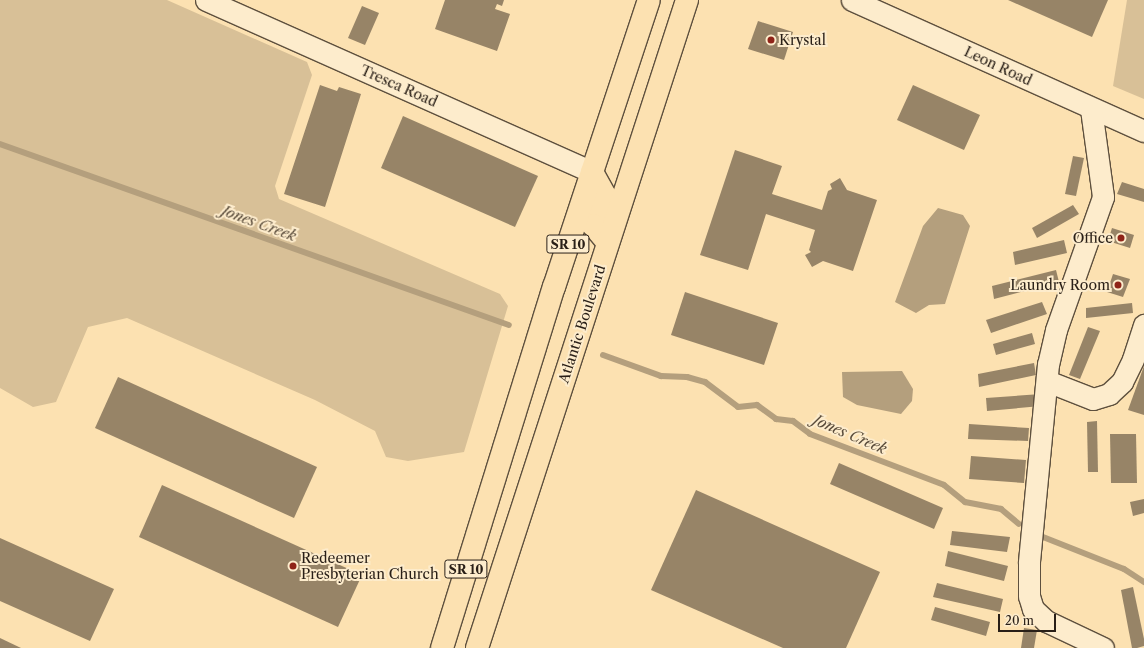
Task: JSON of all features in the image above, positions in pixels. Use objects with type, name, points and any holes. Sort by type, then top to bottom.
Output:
[{"type":"highway","name":"SR 10","points":[[442,648],[592,172],[649,0]]},
{"type":"highway","name":"Atlantic Boulevard","points":[[477,648],[688,0]]},
{"type":"highway","points":[[592,172],[604,194],[593,225],[608,243]]},
{"type":"street","name":"Tresca Road","points":[[206,0],[592,172]]},
{"type":"street","name":"Leon Road","points":[[852,0],[1091,109],[1144,131]]},
{"type":"street","points":[[1091,109],[1103,197],[1056,330],[1048,364],[1029,563],[1029,596],[1033,609],[1046,621],[1103,648]]},
{"type":"street","points":[[1047,381],[1093,399],[1109,394],[1122,382],[1133,359],[1144,325]]},
{"type":"shaded area","points":[[0,0],[167,0],[307,62],[312,75],[275,186],[279,199],[500,294],[508,306],[464,452],[408,461],[386,457],[375,431],[315,400],[127,318],[88,327],[56,402],[33,407],[0,388]]},
{"type":"shaded area","points":[[1127,0],[1144,0],[1144,99],[1113,86]]},
{"type":"shaded area","points":[[938,208],[963,215],[970,226],[945,304],[929,305],[916,313],[895,302],[923,226]]},
{"type":"shaded area","points":[[902,371],[913,389],[912,401],[901,414],[857,405],[843,397],[842,372]]},
{"type":"building","points":[[445,0],[504,0],[502,6],[497,4],[495,9],[510,14],[497,51],[435,29]]},
{"type":"building","points":[[1008,0],[1108,0],[1092,37]]},
{"type":"building","points":[[362,6],[379,13],[365,45],[348,38]]},
{"type":"building","name":"Krystal","points":[[758,21],[793,32],[784,60],[748,49]]},
{"type":"building","points":[[320,85],[337,91],[339,87],[361,94],[325,207],[284,194]]},
{"type":"building","points":[[913,85],[980,115],[964,150],[897,120]]},
{"type":"building","points":[[403,116],[538,176],[515,227],[381,168]]},
{"type":"building","points":[[735,150],[782,166],[772,194],[822,210],[828,191],[832,189],[830,184],[840,178],[847,190],[877,200],[853,271],[823,261],[812,267],[805,255],[811,252],[809,250],[815,230],[766,214],[748,270],[700,255]]},
{"type":"building","points":[[1073,156],[1084,158],[1076,196],[1065,194]]},
{"type":"building","points":[[1122,182],[1144,189],[1144,202],[1117,194]]},
{"type":"building","points":[[1073,205],[1079,214],[1037,238],[1032,228]]},
{"type":"building","name":"Office","points":[[1112,228],[1134,235],[1130,248],[1108,241]]},
{"type":"building","points":[[1064,240],[1067,253],[1015,265],[1013,252]]},
{"type":"building","points":[[1056,270],[1059,282],[994,299],[992,286]]},
{"type":"building","name":"Laundry Room","points":[[1113,274],[1130,279],[1123,297],[1107,292]]},
{"type":"building","points":[[685,292],[778,323],[764,365],[671,335]]},
{"type":"building","points":[[1042,302],[1047,314],[991,333],[986,320]]},
{"type":"building","points":[[1132,303],[1133,313],[1086,318],[1086,308]]},
{"type":"building","points":[[1088,327],[1100,331],[1080,379],[1069,375]]},
{"type":"building","points":[[1032,333],[1035,344],[996,355],[993,344]]},
{"type":"building","points":[[1034,363],[1036,375],[979,387],[978,374]]},
{"type":"building","points":[[1144,366],[1144,415],[1128,410]]},
{"type":"building","points":[[118,377],[317,467],[294,518],[95,428]]},
{"type":"building","points":[[1041,394],[1041,406],[987,411],[986,398]]},
{"type":"building","points":[[1097,421],[1098,472],[1088,472],[1087,422]]},
{"type":"building","points":[[969,424],[1029,428],[1028,441],[968,439]]},
{"type":"building","points":[[1110,434],[1136,434],[1137,483],[1111,483]]},
{"type":"building","points":[[971,456],[1026,460],[1024,483],[969,479]]},
{"type":"building","points":[[839,463],[943,508],[934,529],[830,484]]},
{"type":"building","points":[[162,485],[362,575],[338,627],[139,537]]},
{"type":"building","points":[[696,490],[880,572],[846,648],[783,648],[651,590]]},
{"type":"building","points":[[1144,499],[1144,513],[1133,516],[1130,502]]},
{"type":"building","points":[[952,531],[1010,537],[1007,552],[950,545]]},
{"type":"building","points":[[0,538],[114,589],[90,641],[0,601]]},
{"type":"building","points":[[948,551],[1008,566],[1004,581],[945,566]]},
{"type":"building","points":[[937,583],[1003,599],[1000,612],[933,597]]},
{"type":"building","points":[[1133,587],[1144,639],[1144,646],[1137,648],[1132,648],[1121,590]]},
{"type":"building","points":[[935,607],[990,622],[986,636],[931,620]]},
{"type":"building","points":[[1024,628],[1037,630],[1034,648],[1021,648]]},
{"type":"building","points":[[0,638],[21,648],[0,648]]},
{"type":"waterway","name":"Jones Creek","points":[[0,144],[509,325]]},
{"type":"waterway","name":"Jones Creek","points":[[603,355],[661,376],[687,377],[705,382],[738,407],[757,405],[776,419],[793,421],[810,434],[944,485],[965,502],[1001,509],[1019,524]]},
{"type":"waterway","name":"Jones Creek","points":[[1043,537],[1124,569],[1144,582]]},
{"type":"place","name":"Krystal","points":[[771,40]]},
{"type":"place","name":"Office","points":[[1121,238]]},
{"type":"place","name":"Laundry Room","points":[[1118,285]]},
{"type":"place","name":"Redeemer Presbyterian Church","points":[[293,566]]}]
